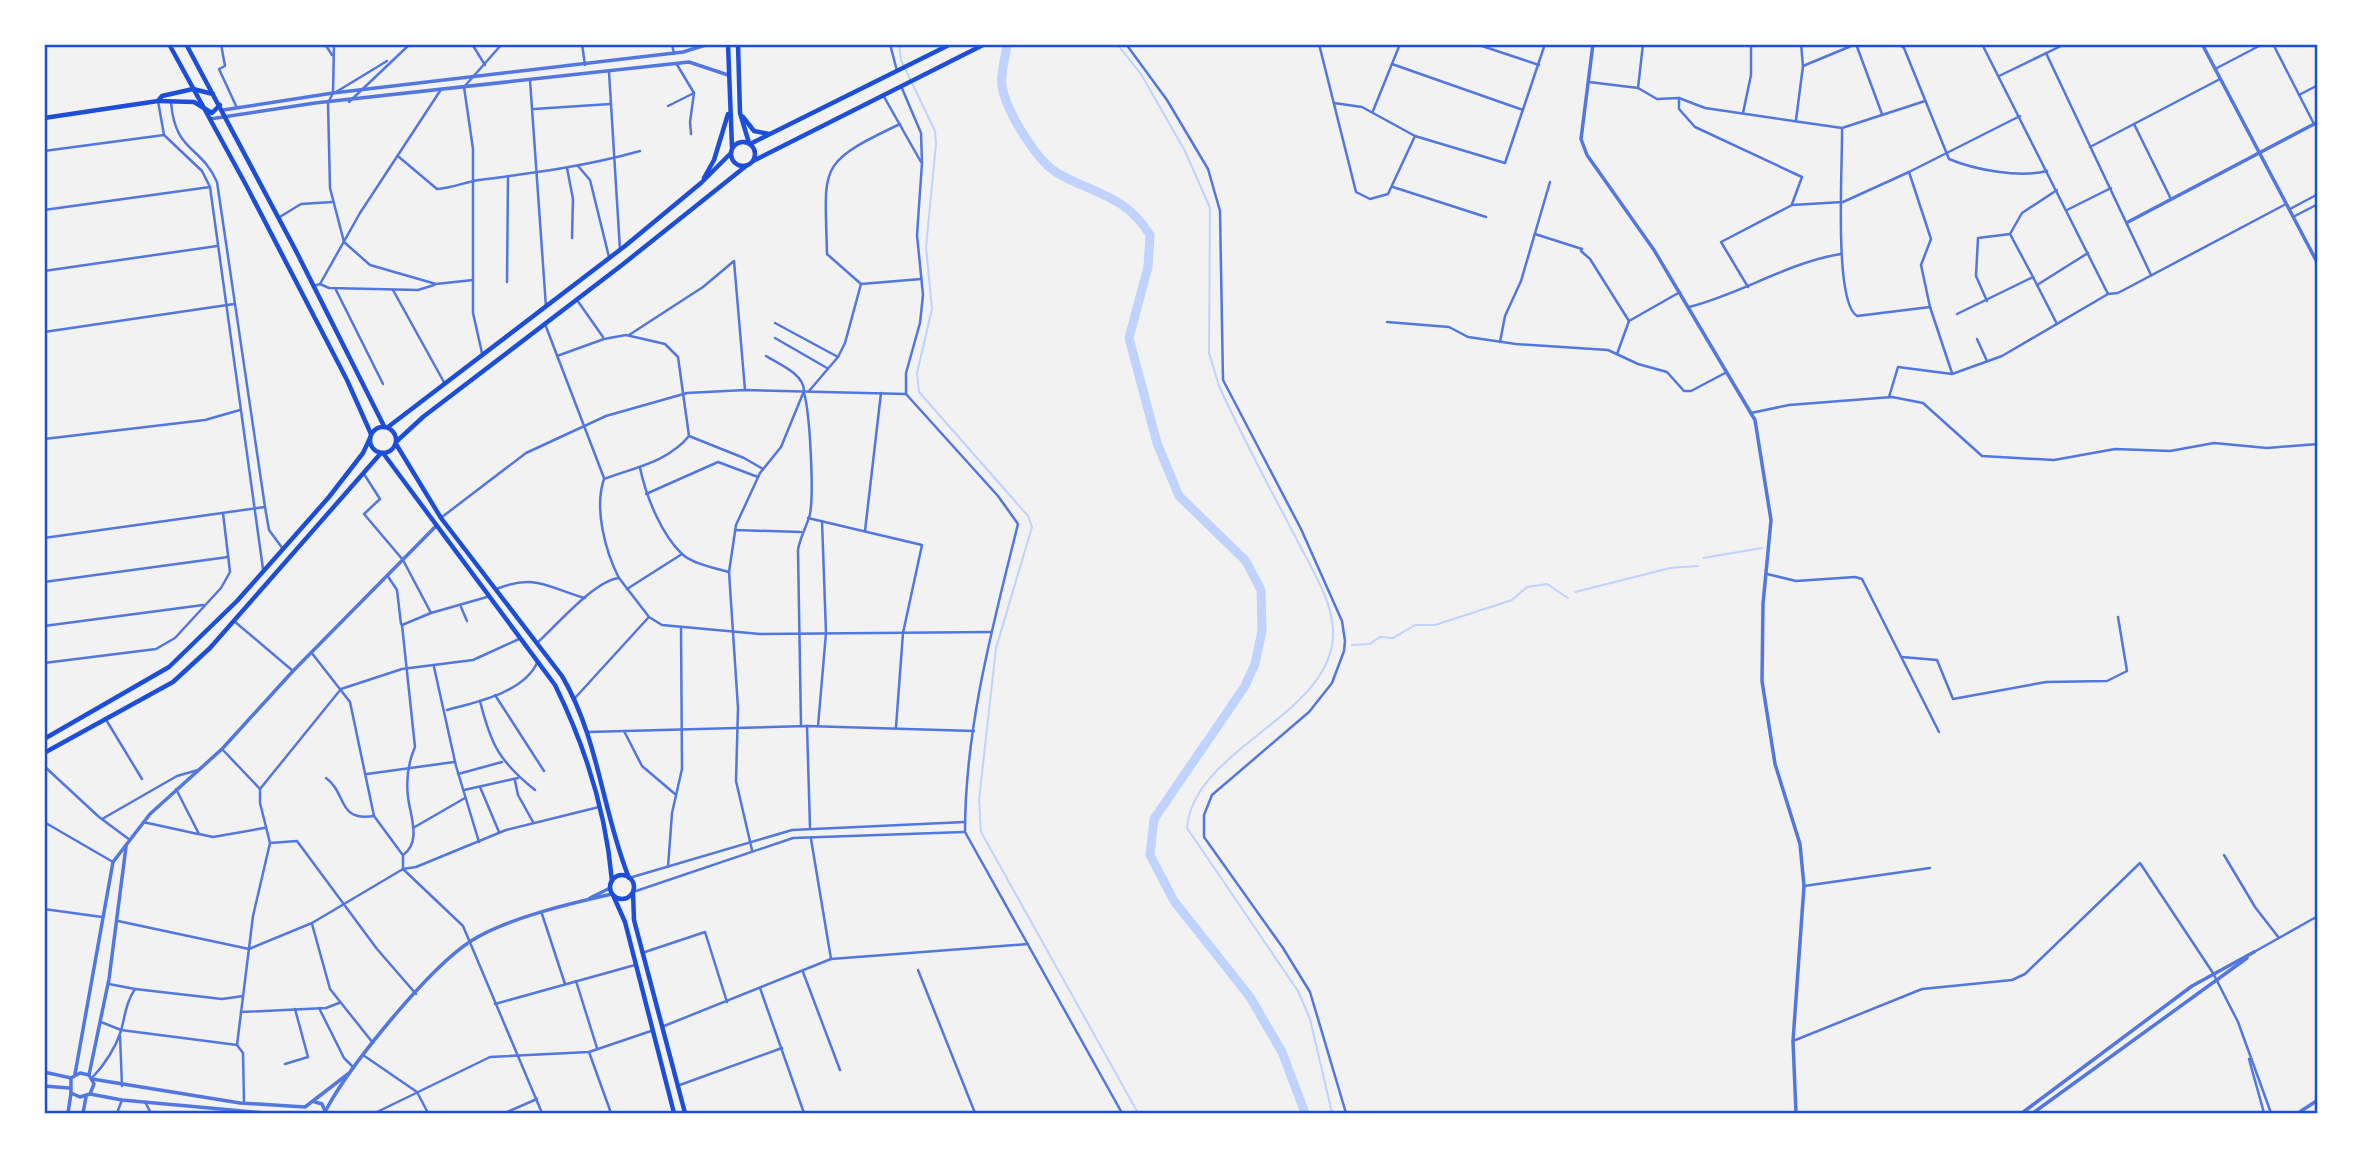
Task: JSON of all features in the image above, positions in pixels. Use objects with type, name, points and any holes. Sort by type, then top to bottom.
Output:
[{"type":"main road","points":[[169,44],[347,380],[370,436],[371,446],[382,453],[438,524],[522,638],[538,660],[575,726],[590,766],[612,892],[625,922],[674,1113]]},
{"type":"main road","points":[[186,44],[278,218],[317,285],[386,427],[395,433],[396,443],[441,517],[537,643],[575,698],[589,732],[618,851],[633,892],[634,920],[685,1113]]},
{"type":"main road","points":[[44,738],[169,667],[263,572],[329,497],[363,453],[376,428],[386,427],[445,384],[620,250],[701,183],[730,154],[732,147],[728,44]]},
{"type":"main road","points":[[737,44],[740,113],[749,144],[755,153],[753,161]]},
{"type":"main road","points":[[732,147],[741,141],[749,144],[773,134],[951,44]]},
{"type":"main road","points":[[44,753],[173,682],[234,621],[382,453],[390,452],[423,416],[577,300],[746,166],[985,44]]},
{"type":"main road","points":[[183,91],[188,81]]},
{"type":"main road","points":[[158,101],[162,96],[193,89],[214,95]]},
{"type":"main road","points":[[44,118],[158,101],[194,102],[206,111],[215,112],[221,107]]},
{"type":"main road","points":[[701,183],[714,160],[730,107]]},
{"type":"main road","points":[[740,113],[754,131],[773,134]]},
{"type":"main road","points":[[730,154],[735,164],[746,166]]},
{"type":"main road","points":[[612,881],[618,876],[629,878]]},
{"type":"main road","points":[[612,892],[624,899],[633,892]]},
{"type":"street","points":[[221,44],[225,66],[219,69],[237,108]]},
{"type":"street","points":[[325,44],[333,58]]},
{"type":"street","points":[[334,44],[333,93],[328,103],[332,202],[344,242],[370,265],[436,284]]},
{"type":"street","points":[[349,102],[390,60],[410,44]]},
{"type":"street","points":[[472,44],[485,65]]},
{"type":"street","points":[[464,88],[502,44]]},
{"type":"street","points":[[582,44],[585,65]]},
{"type":"street","points":[[672,44],[674,54]]},
{"type":"street","points":[[221,107],[237,108],[333,93],[674,54],[709,44]]},
{"type":"street","points":[[890,44],[898,72]]},
{"type":"street","points":[[1126,44],[1167,100],[1208,169],[1220,211],[1223,380],[1301,529],[1342,621],[1344,651],[1332,683],[1309,712],[1212,795],[1204,814],[1204,837],[1283,948],[1310,992],[1346,1113]]},
{"type":"street","points":[[1319,44],[1356,192],[1380,199],[1394,187],[1415,136]]},
{"type":"street","points":[[1373,111],[1400,44]]},
{"type":"street","points":[[1476,44],[1539,65]]},
{"type":"street","points":[[1334,103],[1373,111],[1415,136],[1505,163],[1545,44]]},
{"type":"street","points":[[1593,44],[1581,139],[1587,155],[1680,292],[1727,372],[1751,414],[1763,460],[1771,520],[1761,661],[1766,717],[1775,764],[1800,844],[1804,886],[1793,1041],[1796,1113]]},
{"type":"street","points":[[1638,88],[1643,44]]},
{"type":"street","points":[[1743,113],[1751,75],[1751,44]]},
{"type":"street","points":[[1796,121],[1803,66],[1801,44]]},
{"type":"street","points":[[1803,66],[1856,44],[1882,115]]},
{"type":"street","points":[[1898,44],[1904,48],[1949,159],[1961,164],[2036,174],[2048,171]]},
{"type":"street","points":[[1982,44],[2108,294]]},
{"type":"street","points":[[1999,76],[2065,44]]},
{"type":"street","points":[[2202,44],[2318,264]]},
{"type":"street","points":[[2215,69],[2263,44]]},
{"type":"street","points":[[2128,222],[2316,123],[2273,44]]},
{"type":"street","points":[[2046,53],[2151,275]]},
{"type":"street","points":[[333,93],[390,60]]},
{"type":"street","points":[[210,119],[676,63],[689,62],[728,75]]},
{"type":"street","points":[[676,63],[694,93],[691,134]]},
{"type":"street","points":[[1392,64],[1523,110]]},
{"type":"street","points":[[609,72],[620,250]]},
{"type":"street","points":[[530,79],[539,173],[546,307]]},
{"type":"street","points":[[2090,147],[2220,79]]},
{"type":"street","points":[[1589,82],[1638,88],[1657,99],[1679,98],[1705,108],[1842,128],[1925,101]]},
{"type":"street","points":[[2299,95],[2318,85]]},
{"type":"street","points":[[901,86],[921,133],[922,163],[918,235],[920,323],[906,373],[906,394],[998,496],[1018,524],[990,632],[965,783],[965,831],[1122,1113]]},
{"type":"street","points":[[464,88],[473,149],[473,313],[483,355]]},
{"type":"street","points":[[440,91],[317,285],[335,288],[418,290],[436,284],[473,281]]},
{"type":"street","points":[[668,106],[694,93]]},
{"type":"street","points":[[883,95],[922,163]]},
{"type":"street","points":[[1679,98],[1679,109],[1695,127],[1802,177],[1792,205]]},
{"type":"street","points":[[158,101],[164,135],[202,172],[210,187],[263,572]]},
{"type":"street","points":[[172,102],[178,135],[212,171],[217,182],[269,530],[283,549]]},
{"type":"street","points":[[534,109],[610,104]]},
{"type":"street","points":[[1748,287],[1721,242],[1792,205],[1843,202],[2020,116]]},
{"type":"street","points":[[900,124],[856,145],[833,163],[827,178],[827,254],[861,284],[921,279]]},
{"type":"street","points":[[2134,124],[2171,200]]},
{"type":"street","points":[[1842,128],[1841,254],[1848,306],[1853,314],[1879,315],[1930,307]]},
{"type":"street","points":[[44,151],[164,135]]},
{"type":"street","points":[[399,157],[437,189],[578,166],[640,151]]},
{"type":"street","points":[[578,166],[590,180],[609,258]]},
{"type":"street","points":[[567,168],[573,198],[572,238]]},
{"type":"street","points":[[1909,172],[1931,239],[1921,265],[1930,307],[1952,374]]},
{"type":"street","points":[[508,176],[508,282]]},
{"type":"street","points":[[1500,342],[1505,316],[1521,281],[1550,182]]},
{"type":"street","points":[[44,210],[210,187]]},
{"type":"street","points":[[1394,187],[1486,217]]},
{"type":"street","points":[[2067,210],[2111,188]]},
{"type":"street","points":[[2010,234],[2022,213],[2057,190]]},
{"type":"street","points":[[2289,209],[2318,194]]},
{"type":"street","points":[[278,218],[301,204],[332,202]]},
{"type":"street","points":[[1888,397],[1898,367],[1952,374],[1987,361],[2108,294],[2118,293],[2287,204]]},
{"type":"street","points":[[2293,217],[2318,204]]},
{"type":"street","points":[[1535,234],[1581,250],[1590,259],[1629,321]]},
{"type":"street","points":[[2010,234],[2057,324]]},
{"type":"street","points":[[1987,301],[1976,276],[1978,238],[2010,234]]},
{"type":"street","points":[[44,271],[218,246]]},
{"type":"street","points":[[2037,285],[2088,253]]},
{"type":"street","points":[[1689,307],[1720,299],[1841,254]]},
{"type":"street","points":[[629,335],[703,287],[734,261],[745,390]]},
{"type":"street","points":[[1957,314],[2033,277]]},
{"type":"street","points":[[809,391],[838,357],[851,325],[861,284]]},
{"type":"street","points":[[335,288],[383,384]]},
{"type":"street","points":[[393,290],[445,384]]},
{"type":"street","points":[[1616,354],[1629,321],[1680,292]]},
{"type":"street","points":[[577,300],[604,339]]},
{"type":"street","points":[[44,332],[235,304]]},
{"type":"street","points":[[1387,322],[1449,327],[1468,337],[1500,342],[1567,345],[1616,354],[1667,372],[1684,391],[1691,391],[1727,372]]},
{"type":"street","points":[[775,323],[838,357]]},
{"type":"street","points":[[545,324],[604,479],[598,496],[613,567],[649,617],[662,625],[733,632],[990,632]]},
{"type":"street","points":[[557,356],[604,339],[629,335],[665,344],[674,350],[678,357],[681,394],[689,436],[682,445],[640,468],[604,479]]},
{"type":"street","points":[[775,338],[827,368]]},
{"type":"street","points":[[1978,339],[1987,361]]},
{"type":"street","points":[[766,356],[799,377],[809,425],[808,518],[801,532],[798,550],[801,726]]},
{"type":"street","points":[[441,517],[526,453],[606,416],[681,394],[745,390],[906,394]]},
{"type":"street","points":[[752,850],[736,781],[738,727],[729,572],[735,530],[758,477],[781,447],[783,435],[804,392]]},
{"type":"street","points":[[865,531],[881,393]]},
{"type":"street","points":[[1751,414],[1789,405],[1888,397],[1923,403],[1982,456],[2054,460],[2115,449],[2170,451],[2214,443],[2267,448],[2318,445]]},
{"type":"street","points":[[44,439],[205,421],[240,410]]},
{"type":"street","points":[[689,436],[744,458],[763,469]]},
{"type":"street","points":[[646,494],[718,463],[758,477]]},
{"type":"street","points":[[640,468],[646,494],[681,554],[729,572]]},
{"type":"street","points":[[364,474],[380,499],[365,514],[403,560],[431,613]]},
{"type":"street","points":[[44,538],[265,506]]},
{"type":"street","points":[[44,663],[156,649],[175,638],[206,605],[230,572],[223,513]]},
{"type":"street","points":[[808,518],[922,545],[902,633],[896,728]]},
{"type":"street","points":[[818,726],[826,633],[822,521]]},
{"type":"street","points":[[68,1113],[113,862],[143,822],[222,749],[311,652],[438,524]]},
{"type":"street","points":[[735,530],[801,532]]},
{"type":"street","points":[[627,589],[681,554]]},
{"type":"street","points":[[44,582],[229,557]]},
{"type":"street","points":[[1767,574],[1796,581],[1855,577],[1862,579],[1939,732]]},
{"type":"street","points":[[387,575],[397,590],[415,747],[408,769],[408,796],[413,828],[409,851],[403,855]]},
{"type":"street","points":[[537,643],[609,579],[620,578]]},
{"type":"street","points":[[496,589],[524,581],[543,581],[585,598]]},
{"type":"street","points":[[402,625],[431,613],[461,607],[490,596]]},
{"type":"street","points":[[44,626],[206,605]]},
{"type":"street","points":[[461,607],[467,621]]},
{"type":"street","points":[[575,698],[649,617]]},
{"type":"street","points":[[1902,657],[1937,660],[1953,699],[2046,682],[2107,681],[2127,671],[2118,617]]},
{"type":"street","points":[[234,621],[293,671]]},
{"type":"street","points":[[668,867],[676,795],[682,769],[681,627]]},
{"type":"street","points":[[260,789],[341,689],[362,679],[404,668],[434,667],[473,660],[522,638]]},
{"type":"street","points":[[311,652],[350,702],[374,816],[403,855],[403,869],[463,926],[542,1113]]},
{"type":"street","points":[[446,710],[495,695],[529,676],[538,660]]},
{"type":"street","points":[[434,667],[446,710],[458,774],[480,842]]},
{"type":"street","points":[[495,695],[544,771]]},
{"type":"street","points":[[480,701],[491,742],[503,762],[535,790]]},
{"type":"street","points":[[105,718],[142,779]]},
{"type":"street","points":[[589,732],[801,726],[974,730]]},
{"type":"street","points":[[807,726],[810,828]]},
{"type":"street","points":[[624,731],[642,766],[676,795]]},
{"type":"street","points":[[222,749],[260,789],[265,828],[270,843],[248,949],[237,1045],[243,1053],[244,1103]]},
{"type":"street","points":[[367,774],[455,762]]},
{"type":"street","points":[[458,774],[503,762]]},
{"type":"street","points":[[44,766],[102,819],[130,840]]},
{"type":"street","points":[[102,819],[177,776],[198,770]]},
{"type":"street","points":[[326,778],[344,808],[356,816],[374,816]]},
{"type":"street","points":[[464,790],[519,778]]},
{"type":"street","points":[[515,780],[518,795],[533,823]]},
{"type":"street","points":[[480,787],[499,832]]},
{"type":"street","points":[[176,789],[199,834]]},
{"type":"street","points":[[413,828],[466,798]]},
{"type":"street","points":[[118,921],[248,949],[312,923],[403,869],[416,867],[499,832],[599,807]]},
{"type":"street","points":[[44,822],[113,862]]},
{"type":"street","points":[[143,822],[213,837],[265,828]]},
{"type":"street","points":[[629,878],[749,840],[810,828],[965,822]]},
{"type":"street","points":[[633,892],[793,838],[965,831]]},
{"type":"street","points":[[810,837],[831,959]]},
{"type":"street","points":[[270,843],[297,841],[377,949],[415,994]]},
{"type":"street","points":[[83,1113],[108,984],[126,845]]},
{"type":"street","points":[[2224,855],[2255,907],[2279,938]]},
{"type":"street","points":[[1793,1041],[1922,989],[2012,980],[2025,974],[2140,863],[2213,973],[2238,1023],[2271,1113]]},
{"type":"street","points":[[1804,886],[1930,868]]},
{"type":"street","points":[[314,1102],[326,1112],[350,1073],[373,1043],[415,994],[470,941],[494,929],[612,892]]},
{"type":"street","points":[[44,909],[102,917]]},
{"type":"street","points":[[542,914],[565,984]]},
{"type":"street","points":[[2022,1113],[2213,973],[2318,916]]},
{"type":"street","points":[[312,923],[330,989],[373,1043]]},
{"type":"street","points":[[642,953],[705,932],[727,1002]]},
{"type":"street","points":[[661,1027],[831,959],[1028,944]]},
{"type":"street","points":[[2033,1113],[2254,952]]},
{"type":"street","points":[[495,1004],[635,965]]},
{"type":"street","points":[[918,970],[975,1113]]},
{"type":"street","points":[[803,972],[840,1070]]},
{"type":"street","points":[[576,981],[597,1049]]},
{"type":"street","points":[[108,984],[222,999],[243,996]]},
{"type":"street","points":[[760,988],[803,1112],[796,1113]]},
{"type":"street","points":[[91,1078],[106,1063],[120,1031],[129,998],[135,989]]},
{"type":"street","points":[[241,1012],[319,1008],[340,1003]]},
{"type":"street","points":[[319,1008],[344,1058],[354,1068]]},
{"type":"street","points":[[285,1064],[308,1057],[295,1009]]},
{"type":"street","points":[[101,1022],[120,1031],[237,1045]]},
{"type":"street","points":[[120,1031],[122,1086]]},
{"type":"street","points":[[374,1113],[491,1057],[589,1052],[651,1031]]},
{"type":"street","points":[[677,1086],[783,1048]]},
{"type":"street","points":[[589,1052],[611,1113]]},
{"type":"street","points":[[2248,1052],[2264,1113]]},
{"type":"street","points":[[363,1055],[417,1092],[428,1113]]},
{"type":"street","points":[[44,1072],[244,1103],[305,1107],[350,1073]]},
{"type":"street","points":[[44,1086],[122,1100],[264,1113]]},
{"type":"street","points":[[505,1113],[537,1099]]},
{"type":"street","points":[[117,1113],[122,1100]]},
{"type":"street","points":[[2298,1113],[2318,1100]]},
{"type":"street","points":[[145,1102],[151,1113]]},
{"type":"street","points":[[303,1113],[305,1107]]},
{"type":"waterway","points":[[899,44],[901,60],[935,131],[936,144],[926,247],[932,309],[917,373],[919,392],[1028,516],[1032,527],[996,648],[979,800],[981,832],[1138,1113]]},
{"type":"waterway","points":[[1007,44],[1002,86],[1009,109],[1032,147],[1041,159],[1059,174],[1121,204],[1141,222],[1150,235],[1148,267],[1129,338],[1157,443],[1179,496],[1246,561],[1261,590],[1262,631],[1255,664],[1245,686],[1154,819],[1150,855],[1174,901],[1250,997],[1282,1052],[1305,1113]]},
{"type":"waterway","points":[[1117,44],[1141,74],[1185,151],[1210,208],[1209,353],[1219,386],[1320,584],[1332,619],[1328,659],[1313,685],[1213,775],[1195,800],[1187,828],[1298,991],[1310,1019],[1332,1113]]},
{"type":"waterway","points":[[1703,558],[1762,548]]},
{"type":"waterway","points":[[1575,592],[1670,568],[1698,566]]},
{"type":"waterway","points":[[1352,645],[1370,644],[1380,637],[1393,638],[1415,625],[1435,625],[1512,600],[1527,587],[1547,584],[1568,598]]}]
